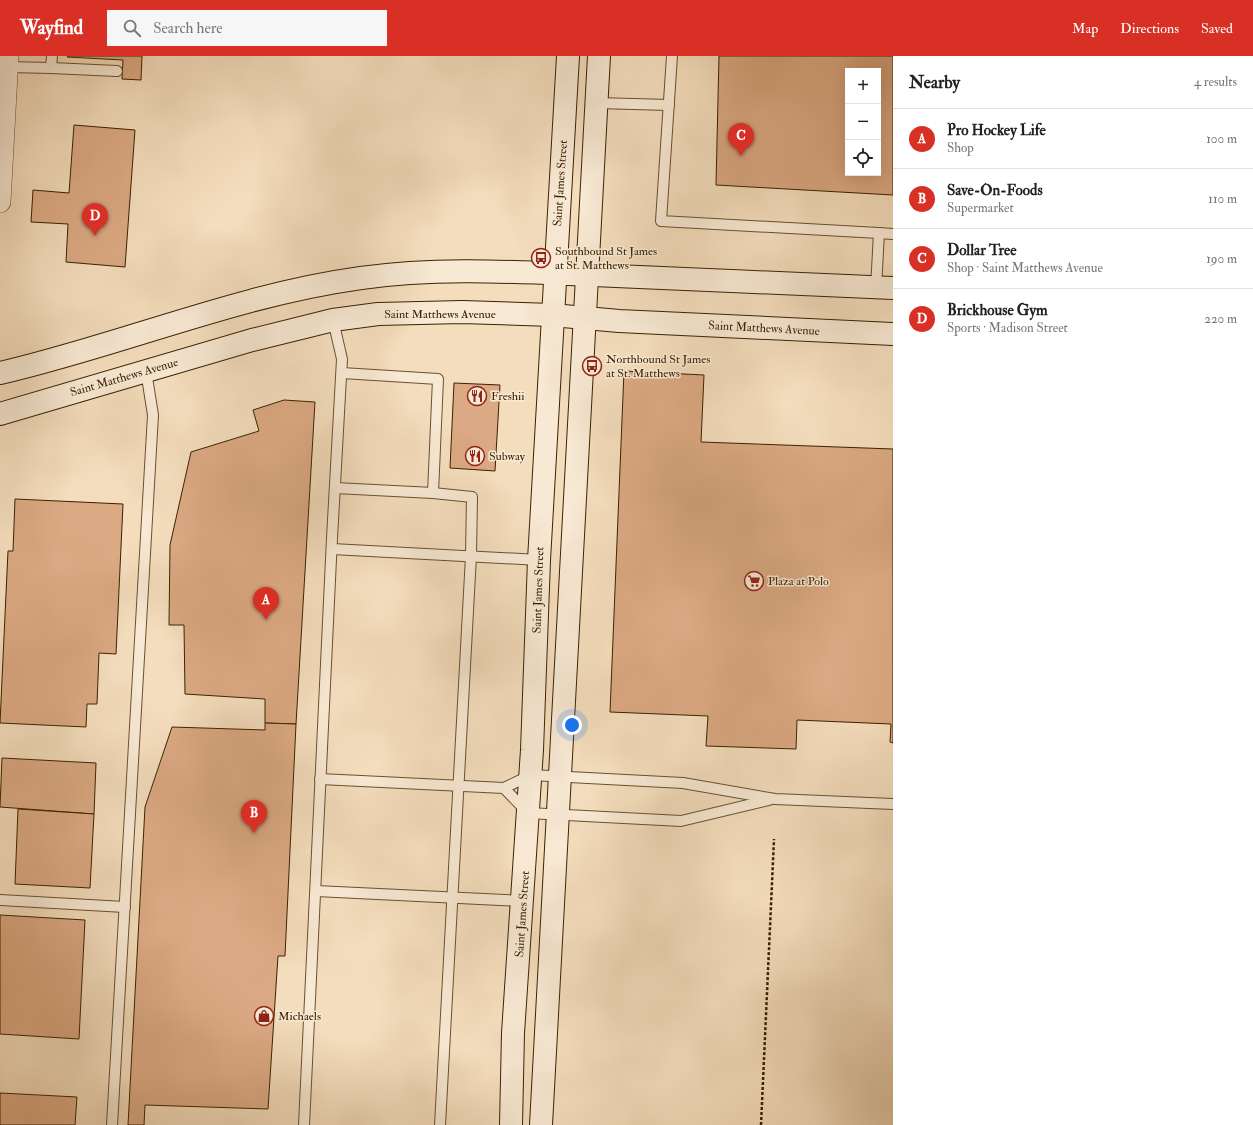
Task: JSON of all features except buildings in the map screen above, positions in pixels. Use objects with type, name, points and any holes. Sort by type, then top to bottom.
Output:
[{"type":"main road","name":"Saint James Street","points":[[511,1125],[513,1033],[531,775],[554,273],[568,56]]},
{"type":"main road","points":[[541,1125],[599,56]]},
{"type":"main road","points":[[0,373],[54,359],[247,302],[329,283],[395,274],[431,272],[554,273],[884,288]]},
{"type":"main road","name":"Saint Matthews Avenue","points":[[0,414],[252,340],[333,320],[397,313],[462,312],[552,315],[619,321],[893,334]]},
{"type":"street","points":[[0,202],[8,61]]},
{"type":"lane","points":[[51,68],[52,56]]},
{"type":"lane","points":[[672,56],[661,221],[893,234]]},
{"type":"lane","points":[[8,61],[51,68],[117,71]]},
{"type":"lane","points":[[597,103],[669,105]]},
{"type":"lane","points":[[879,233],[884,288]]},
{"type":"lane","points":[[304,1125],[316,891],[320,778],[342,373],[342,359],[333,320]]},
{"type":"lane","points":[[112,1125],[153,415],[146,371]]},
{"type":"lane","points":[[342,373],[438,379],[433,493]]},
{"type":"lane","points":[[335,488],[433,493],[472,497],[471,556],[440,1125]]},
{"type":"lane","points":[[332,549],[540,560]]},
{"type":"lane","points":[[320,778],[504,788],[531,775],[683,783],[775,799],[893,804]]},
{"type":"lane","points":[[504,788],[528,813],[681,820],[775,799]]},
{"type":"lane","points":[[316,891],[523,901]]},
{"type":"lane","points":[[0,900],[125,907]]},
{"type":"path","points":[[761,1125],[774,839]]},
{"type":"place","name":"Dollar Tree","points":[[741,156]]},
{"type":"place","name":"Brickhouse Gym","points":[[95,236]]},
{"type":"place","name":"Southbound St James at St. Matthews","points":[[541,258]]},
{"type":"place","name":"Northbound St James at St. Matthews","points":[[592,366]]},
{"type":"place","name":"Freshii","points":[[477,396]]},
{"type":"place","name":"Subway","points":[[475,456]]},
{"type":"place","name":"Plaza at Polo","points":[[754,581]]},
{"type":"place","name":"Pro Hockey Life","points":[[266,620]]},
{"type":"place","name":"Save-On-Foods","points":[[254,833]]},
{"type":"place","name":"Michaels","points":[[264,1016]]}]
